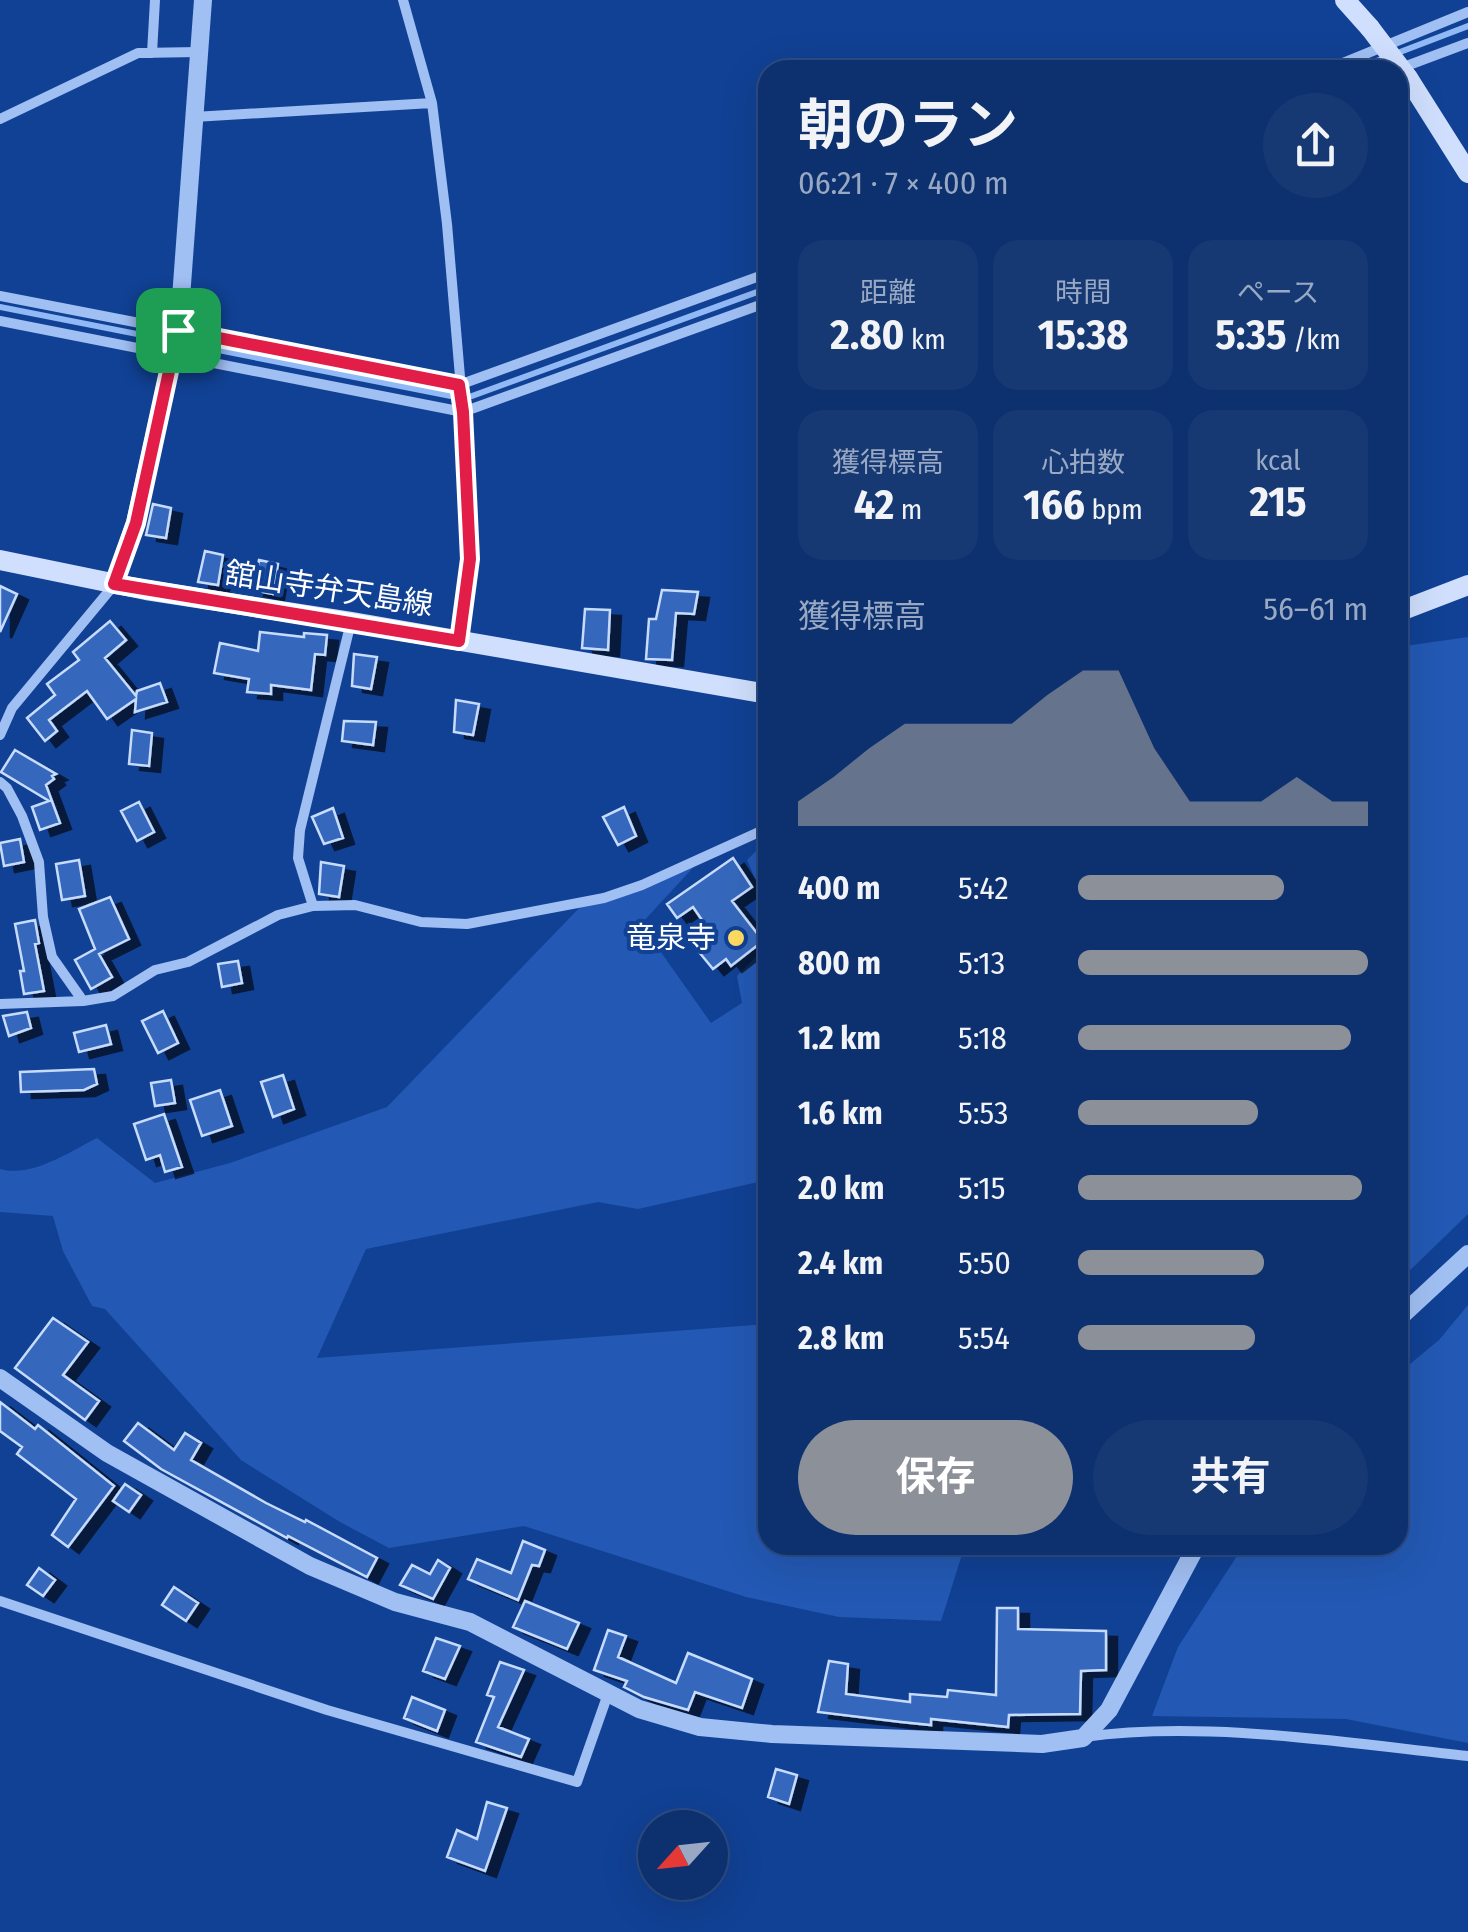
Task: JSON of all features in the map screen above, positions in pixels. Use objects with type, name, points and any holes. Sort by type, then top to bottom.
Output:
[{"type":"main road","points":[[1344,0],[1392,60]]},
{"type":"main road","points":[[1408,83],[1468,173]]},
{"type":"main road","name":"舘山寺弁天島線","points":[[3,559],[114,584],[758,692]]},
{"type":"main road","points":[[1408,608],[1468,584]]},
{"type":"street","points":[[152,53],[154,0]]},
{"type":"street","points":[[0,734],[12,708],[114,584],[136,523],[176,343],[202,0]]},
{"type":"street","points":[[404,0],[432,103],[447,224],[463,412],[470,559],[459,641]]},
{"type":"street","points":[[1350,60],[1468,12]]},
{"type":"street","points":[[1408,71],[1468,43]]},
{"type":"street","points":[[0,119],[138,53],[199,52]]},
{"type":"street","points":[[194,117],[432,103]]},
{"type":"street","points":[[0,322],[176,343],[459,385],[758,277]]},
{"type":"street","points":[[0,296],[463,412],[758,306]]},
{"type":"street","points":[[313,906],[298,858],[300,830],[351,622]]},
{"type":"street","points":[[0,782],[22,816],[39,862],[43,916],[52,957],[83,1001]]},
{"type":"street","points":[[0,1004],[113,996],[155,970],[188,962],[278,915],[313,906],[355,905],[421,922],[485,922],[604,898],[758,833]]},
{"type":"street","points":[[1408,1311],[1468,1254]]},
{"type":"street","points":[[0,1378],[107,1453],[310,1566],[395,1602],[470,1622],[639,1709],[700,1727],[1042,1744],[1128,1731],[1254,1735],[1468,1756]]},
{"type":"street","points":[[1083,1738],[1109,1710],[1191,1555]]},
{"type":"street","points":[[0,1600],[327,1710],[577,1782],[609,1691]]},
{"type":"shaded area","points":[[1468,637],[1468,1214],[1408,1272],[1408,646]]},
{"type":"shaded area","points":[[758,849],[758,886],[747,860]]},
{"type":"shaded area","points":[[701,859],[641,924],[711,1023],[742,1003],[737,976],[758,954],[758,1182],[638,1209],[598,1202],[366,1249],[317,1358],[758,1325],[758,1555],[962,1555],[941,1621],[839,1617],[746,1597],[524,1526],[389,1548],[241,1460],[105,1309],[92,1306],[63,1251],[53,1216],[0,1212],[0,1169],[37,1167],[97,1138],[155,1183],[230,1163],[387,1107],[585,902]]},
{"type":"shaded area","points":[[1468,1305],[1468,1743],[1346,1719],[1152,1716],[1178,1647],[1238,1555],[1408,1555],[1408,1366],[1439,1340]]},
{"type":"building","points":[[153,504],[171,508],[166,538],[146,535]]},
{"type":"building","points":[[205,551],[223,555],[218,585],[198,582]]},
{"type":"building","points":[[259,560],[278,564],[273,594],[253,590]]},
{"type":"building","points":[[0,586],[17,594],[0,632]]},
{"type":"building","points":[[662,590],[698,592],[694,614],[676,613],[672,660],[646,659],[649,619],[656,619]]},
{"type":"building","points":[[585,609],[610,610],[608,650],[582,648]]},
{"type":"building","points":[[110,621],[126,640],[105,658],[136,696],[137,691],[160,683],[167,702],[135,712],[136,699],[107,719],[87,691],[49,720],[57,731],[45,741],[27,718],[55,695],[47,684],[79,660],[73,652]]},
{"type":"building","points":[[260,632],[304,637],[304,633],[327,635],[325,655],[315,654],[311,690],[271,685],[271,694],[247,692],[249,679],[214,673],[220,643],[258,651]]},
{"type":"building","points":[[354,654],[377,657],[371,689],[352,686]]},
{"type":"building","points":[[456,700],[479,704],[473,735],[454,732]]},
{"type":"building","points":[[344,721],[376,722],[373,745],[342,741]]},
{"type":"building","points":[[132,730],[152,733],[149,766],[129,764]]},
{"type":"building","points":[[15,750],[56,774],[46,785],[60,823],[40,830],[32,807],[49,801],[1,772]]},
{"type":"building","points":[[139,802],[154,832],[137,841],[121,811]]},
{"type":"building","points":[[624,807],[636,836],[618,845],[603,817]]},
{"type":"building","points":[[333,808],[343,838],[324,844],[312,817]]},
{"type":"building","points":[[20,839],[24,862],[4,866],[0,843]]},
{"type":"building","points":[[733,858],[752,887],[732,901],[758,935],[758,945],[731,966],[726,959],[713,969],[699,952],[713,941],[708,936],[711,933],[693,907],[677,918],[667,904]]},
{"type":"building","points":[[79,860],[85,896],[62,900],[56,864]]},
{"type":"building","points":[[321,862],[344,866],[339,897],[319,894]]},
{"type":"building","points":[[110,897],[129,939],[99,954],[112,977],[91,989],[75,960],[95,949],[79,909]]},
{"type":"building","points":[[35,920],[39,943],[35,944],[44,991],[24,994],[15,924]]},
{"type":"building","points":[[238,961],[242,983],[222,987],[218,964]]},
{"type":"building","points":[[163,1011],[178,1043],[158,1053],[142,1021]]},
{"type":"building","points":[[27,1012],[31,1028],[9,1036],[3,1016]]},
{"type":"building","points":[[106,1025],[111,1044],[79,1052],[74,1033]]},
{"type":"building","points":[[94,1069],[97,1084],[84,1090],[21,1092],[20,1072]]},
{"type":"building","points":[[283,1075],[294,1109],[273,1117],[261,1082]]},
{"type":"building","points":[[171,1080],[175,1103],[155,1106],[151,1083]]},
{"type":"building","points":[[220,1090],[232,1126],[202,1136],[190,1100]]},
{"type":"building","points":[[164,1114],[182,1167],[165,1172],[160,1155],[146,1160],[134,1124]]},
{"type":"building","points":[[53,1318],[88,1342],[63,1375],[99,1401],[85,1420],[15,1368]]},
{"type":"building","points":[[0,1402],[35,1429],[38,1425],[114,1486],[68,1547],[52,1535],[76,1499],[17,1454],[22,1447],[0,1431]]},
{"type":"building","points":[[138,1423],[174,1450],[185,1433],[201,1443],[191,1460],[266,1503],[377,1558],[367,1577],[161,1469],[124,1441]]},
{"type":"building","points":[[125,1484],[141,1495],[129,1512],[113,1501]]},
{"type":"building","points":[[523,1541],[545,1550],[539,1566],[532,1565],[518,1600],[468,1579],[477,1559],[511,1573]]},
{"type":"building","points":[[438,1560],[450,1568],[433,1599],[400,1585],[412,1565],[430,1574]]},
{"type":"building","points":[[39,1568],[55,1580],[43,1596],[27,1585]]},
{"type":"building","points":[[174,1587],[198,1603],[186,1621],[162,1605]]},
{"type":"building","points":[[525,1601],[579,1623],[567,1649],[513,1627]]},
{"type":"building","points":[[997,1608],[1018,1608],[1018,1629],[1106,1631],[1106,1670],[1081,1671],[1080,1714],[1009,1715],[1008,1727],[931,1719],[931,1725],[818,1712],[829,1661],[848,1664],[846,1694],[910,1702],[910,1694],[947,1697],[948,1690],[996,1695]]},
{"type":"building","points":[[608,1630],[626,1636],[618,1657],[676,1683],[688,1653],[752,1679],[742,1708],[695,1692],[688,1710],[644,1697],[624,1687],[627,1681],[594,1670]]},
{"type":"building","points":[[436,1638],[460,1646],[445,1679],[423,1671]]},
{"type":"building","points":[[500,1662],[524,1670],[498,1727],[529,1739],[521,1757],[476,1742],[494,1697],[487,1695]]},
{"type":"building","points":[[412,1697],[445,1710],[437,1731],[404,1718]]},
{"type":"building","points":[[776,1769],[797,1775],[789,1804],[768,1797]]},
{"type":"building","points":[[487,1802],[507,1808],[485,1871],[447,1857],[457,1830],[477,1839]]},
{"type":"waterway","points":[[1379,60],[1468,26]]},
{"type":"waterway","points":[[472,396],[758,292]]},
{"type":"waterway","points":[[0,307],[451,396]]},
{"type":"place","name":"竜泉寺","points":[[736,938]]},
{"type":"route","points":[[178,330],[459,385],[470,559],[459,641],[114,584],[136,523],[178,330]]}]
